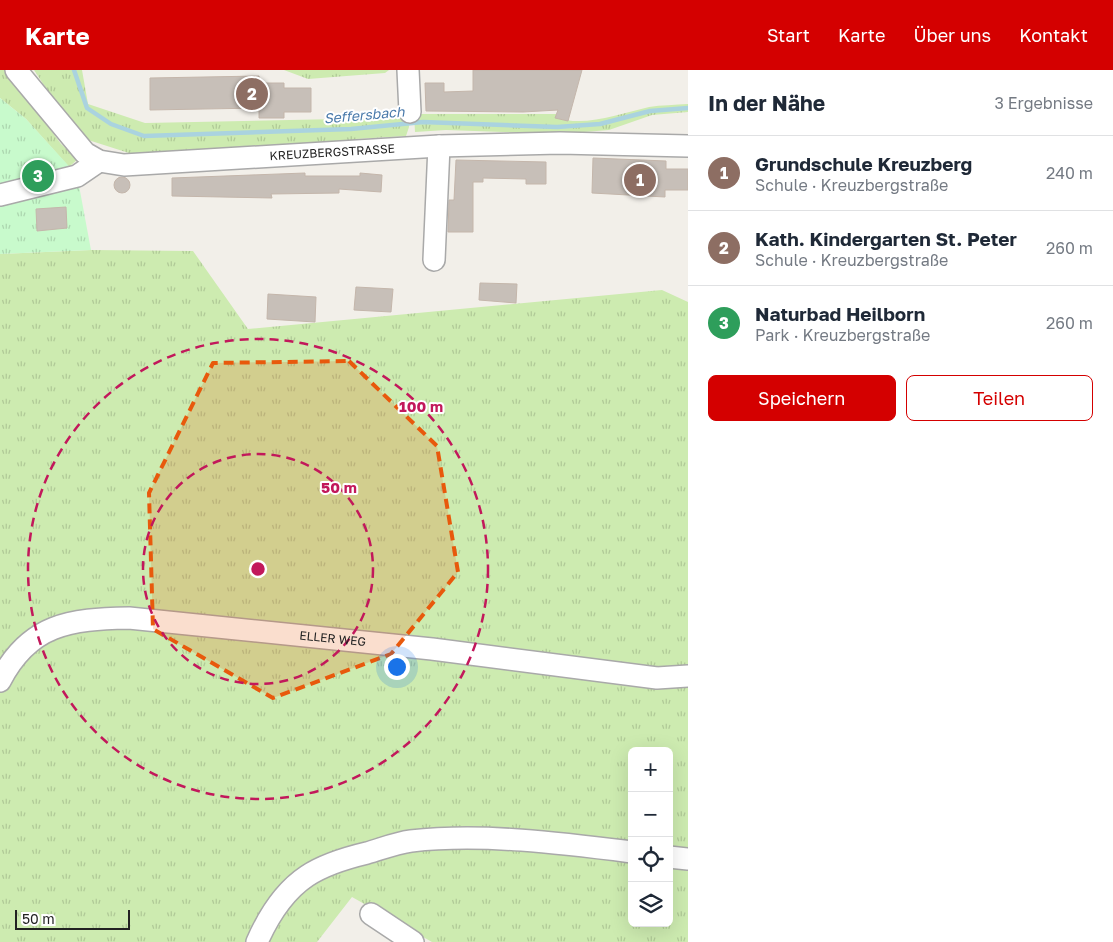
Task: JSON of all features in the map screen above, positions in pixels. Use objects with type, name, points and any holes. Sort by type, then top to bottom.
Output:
[{"type":"street","name":"KREUZBERGSTRASSE","points":[[16,70],[85,153],[99,161],[124,165],[439,146],[560,143],[688,146]]},
{"type":"street","points":[[408,70],[410,112]]},
{"type":"street","points":[[434,260],[439,146]]},
{"type":"street","points":[[0,195],[77,176],[99,161]]},
{"type":"street","name":"ELLER WEG","points":[[0,681],[17,652],[43,632],[66,624],[96,618],[129,618],[432,649],[657,678],[688,676]]},
{"type":"street","points":[[257,942],[276,908],[291,889],[307,876],[324,866],[410,841],[480,839],[543,841],[628,852]]},
{"type":"street","points":[[673,857],[688,859]]},
{"type":"street","points":[[371,914],[413,942]]},
{"type":"highlighted area","points":[[349,361],[437,446],[458,572],[391,654],[273,698],[153,629],[149,493],[213,363]]},
{"type":"green space","points":[[0,70],[7,70],[61,144],[78,159],[69,167],[26,119],[0,98]]},
{"type":"green space","points":[[34,70],[82,70],[88,104],[145,123],[386,118],[388,116],[408,114],[409,127],[406,136],[356,139],[348,145],[132,154],[82,138],[68,122]]},
{"type":"green space","points":[[284,70],[389,70],[385,73],[308,79]]},
{"type":"green space","points":[[0,98],[26,119],[77,175],[91,250],[0,254]]},
{"type":"green space","points":[[688,104],[688,112],[652,115],[609,130],[559,134],[446,130],[415,132],[414,114],[556,114],[556,118],[579,121],[602,119],[649,107]]},
{"type":"green space","points":[[91,250],[193,251],[248,329],[662,290],[688,302],[688,942],[432,942],[352,897],[317,942],[0,942],[0,254]]},
{"type":"building","points":[[473,70],[582,70],[568,121],[555,118],[558,110],[523,112],[426,111],[425,83],[444,83],[444,92],[473,91]]},
{"type":"building","points":[[259,76],[260,83],[284,83],[284,88],[311,88],[311,112],[284,112],[284,118],[259,118],[259,108],[150,110],[150,78]]},
{"type":"building","points":[[593,158],[666,161],[666,169],[688,169],[688,190],[665,190],[665,197],[592,193]]},
{"type":"building","points":[[456,160],[546,162],[546,184],[526,184],[526,179],[483,178],[483,182],[473,182],[473,232],[448,232],[449,200],[454,200]]},
{"type":"building","points":[[305,173],[305,176],[360,176],[360,173],[382,175],[381,192],[339,189],[339,193],[271,194],[272,198],[172,196],[172,178]]},
{"type":"building","points":[[122,177],[130,185],[122,193],[114,185]]},
{"type":"building","points":[[66,207],[67,228],[37,231],[36,209]]},
{"type":"building","points":[[480,283],[517,284],[516,303],[479,300]]},
{"type":"building","points":[[356,287],[393,289],[391,312],[354,310]]},
{"type":"building","points":[[268,294],[316,297],[315,322],[267,319]]},
{"type":"waterway","name":"Seffersbach","points":[[74,70],[87,108],[111,124],[144,136],[351,129],[423,122],[557,127],[600,124],[650,111],[688,108]]},
{"type":"place","name":"Kath. Kindergarten St. Peter","points":[[252,94]]},
{"type":"place","name":"Naturbad Heilborn","points":[[38,176]]},
{"type":"place","name":"Grundschule Kreuzberg","points":[[640,180]]}]
